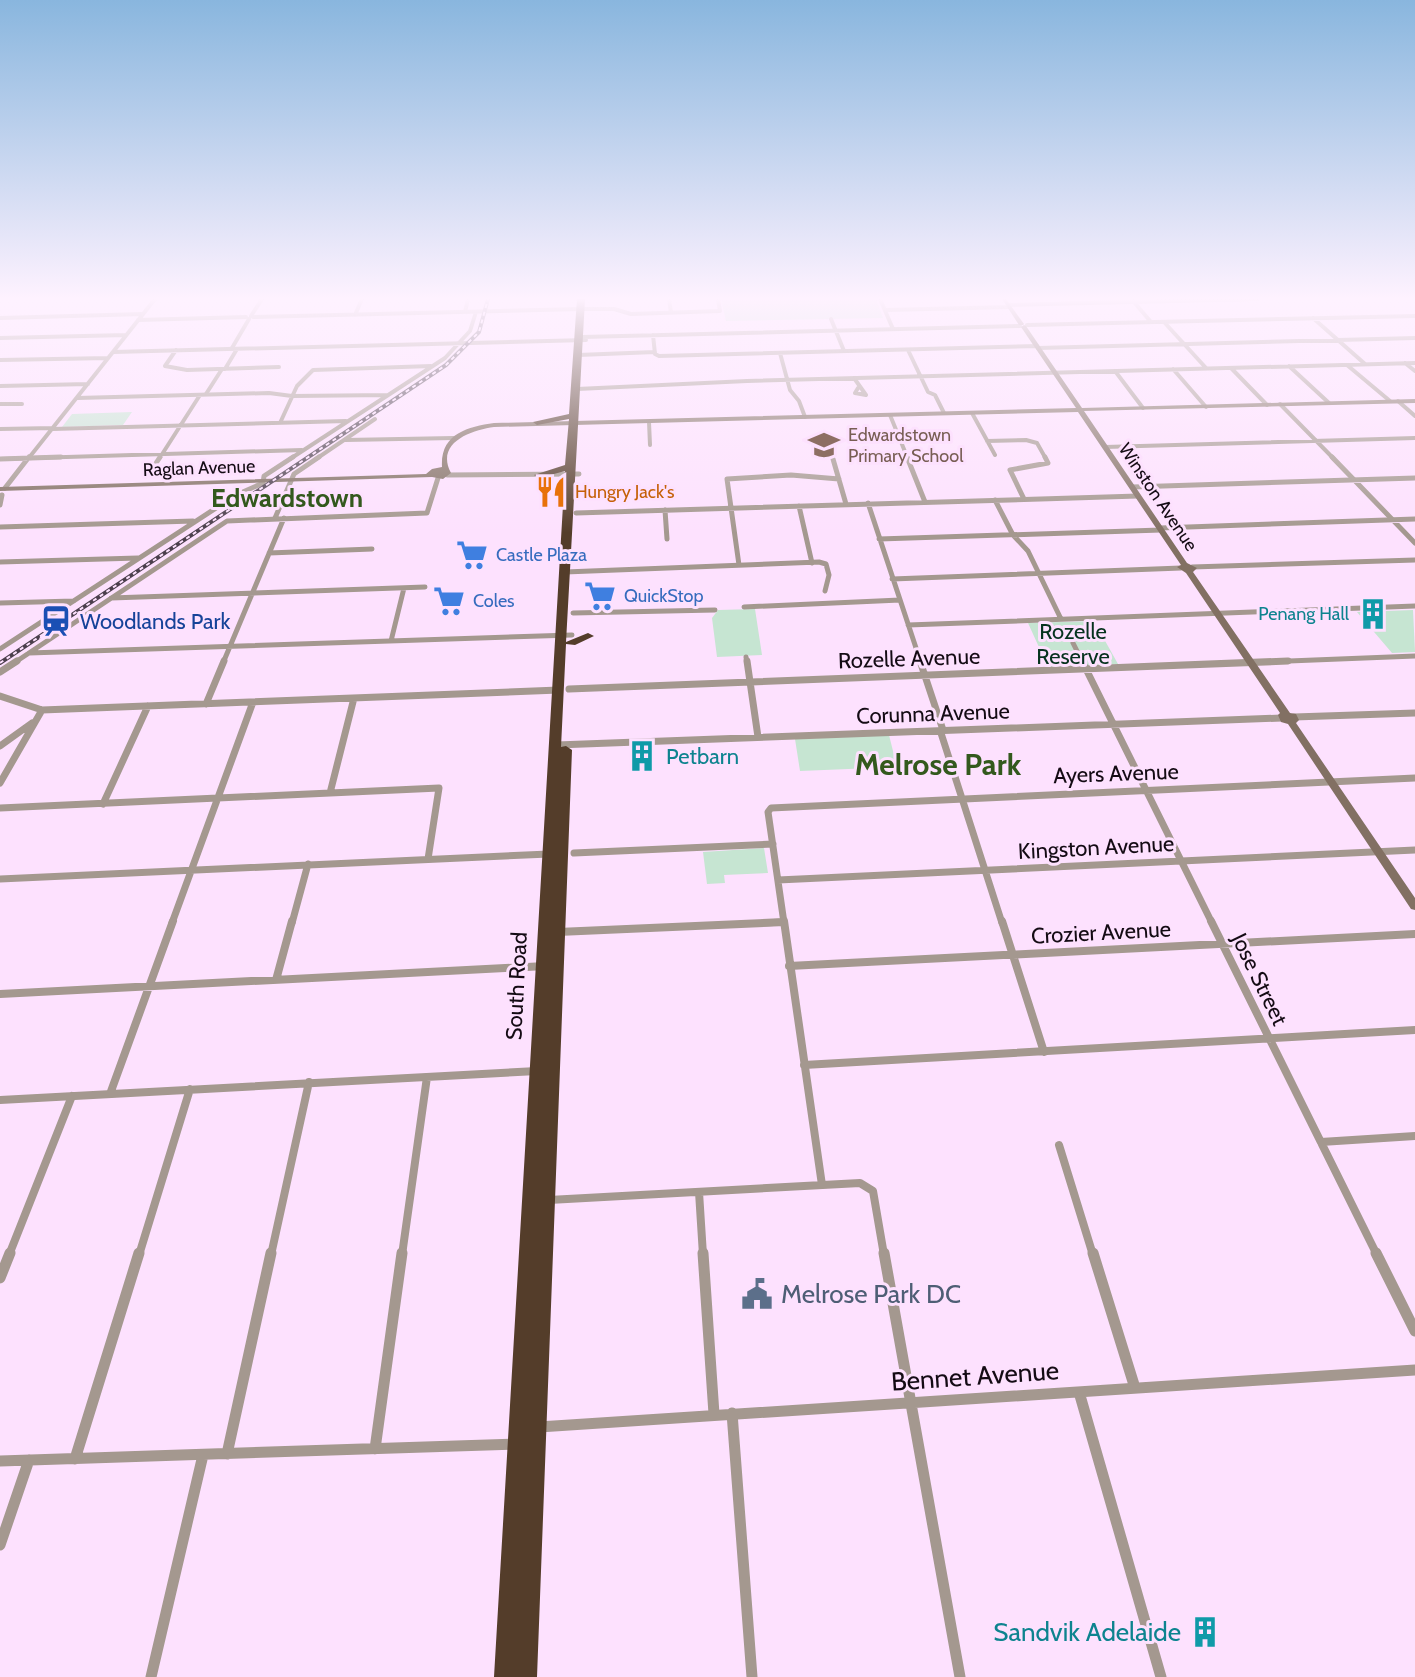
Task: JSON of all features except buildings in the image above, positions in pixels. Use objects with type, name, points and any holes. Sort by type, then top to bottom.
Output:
[{"type":"highway","name":"South Road","points":[[525,1677],[537,1427],[539,1201],[552,932],[561,853],[572,474],[581,377]]},
{"type":"highway","points":[[537,422],[577,421]]},
{"type":"highway","name":"South Road","points":[[568,638],[573,613],[570,571],[576,513],[572,474]]},
{"type":"highway","points":[[553,475],[572,474]]},
{"type":"highway","points":[[539,475],[572,474]]},
{"type":"highway","points":[[568,638],[588,636]]},
{"type":"highway","name":"South Road","points":[[506,1677],[517,1444],[539,1201]]},
{"type":"street","points":[[0,505],[4,492],[93,377]]},
{"type":"street","points":[[151,471],[217,377]]},
{"type":"street","points":[[280,423],[292,396],[306,377]]},
{"type":"street","points":[[0,649],[264,479],[414,377]]},
{"type":"street","points":[[580,389],[879,377]]},
{"type":"street","points":[[922,377],[944,413]]},
{"type":"street","name":"Winston Avenue","points":[[1058,377],[1415,906]]},
{"type":"street","points":[[1120,377],[1143,408]]},
{"type":"street","points":[[1180,377],[1206,407]]},
{"type":"street","points":[[1240,377],[1267,405]]},
{"type":"street","points":[[1301,377],[1329,403]]},
{"type":"street","points":[[1363,377],[1415,416]]},
{"type":"street","points":[[854,378],[858,388]]},
{"type":"street","points":[[786,380],[805,417]]},
{"type":"street","points":[[0,386],[88,384]]},
{"type":"street","points":[[269,393],[282,390]]},
{"type":"street","points":[[77,398],[269,393],[292,396],[388,395]]},
{"type":"street","points":[[343,441],[451,438],[485,426],[577,421],[649,422],[1415,401]]},
{"type":"street","points":[[0,404],[22,404]]},
{"type":"street","points":[[1280,404],[1415,543]]},
{"type":"street","points":[[972,413],[995,455]]},
{"type":"street","points":[[890,415],[925,502]]},
{"type":"street","points":[[275,518],[294,474],[375,419]]},
{"type":"street","points":[[0,429],[348,421]]},
{"type":"street","points":[[0,672],[227,521],[427,513],[433,473],[451,438],[473,426],[537,422]]},
{"type":"street","points":[[649,422],[650,445]]},
{"type":"street","points":[[451,438],[446,454],[446,472],[502,476],[553,475]]},
{"type":"street","points":[[1105,447],[1415,438]]},
{"type":"street","points":[[987,441],[1035,441],[1048,461],[1046,464]]},
{"type":"street","points":[[0,459],[305,450]]},
{"type":"street","points":[[833,459],[846,504]]},
{"type":"street","points":[[908,460],[951,459]]},
{"type":"street","points":[[1024,499],[1010,470],[1046,464],[1056,469]]},
{"type":"street","name":"Raglan Avenue","points":[[4,492],[264,479],[290,482],[388,479],[446,472]]},
{"type":"street","points":[[739,565],[727,479],[791,475],[839,479]]},
{"type":"street","points":[[1132,487],[1415,478]]},
{"type":"street","points":[[576,513],[1138,496]]},
{"type":"street","points":[[995,500],[1013,535],[1028,551],[1061,619]]},
{"type":"street","points":[[868,503],[1044,1052]]},
{"type":"street","points":[[799,506],[812,563]]},
{"type":"street","points":[[665,510],[667,539]]},
{"type":"street","points":[[206,704],[284,518]]},
{"type":"street","points":[[879,539],[1415,519]]},
{"type":"street","points":[[0,527],[195,521]]},
{"type":"street","points":[[269,553],[372,549]]},
{"type":"street","points":[[0,562],[138,559]]},
{"type":"street","points":[[892,579],[1415,560]]},
{"type":"street","points":[[570,571],[812,563],[827,567],[829,575],[824,590],[815,588]]},
{"type":"street","points":[[108,598],[425,587]]},
{"type":"street","points":[[391,641],[404,588]]},
{"type":"street","points":[[744,607],[900,600]]},
{"type":"street","points":[[0,603],[75,601]]},
{"type":"street","points":[[908,625],[1415,606]]},
{"type":"street","points":[[573,613],[715,610]]},
{"type":"street","points":[[29,653],[568,638]]},
{"type":"street","name":"Jose Street","points":[[1073,643],[1415,1331]]},
{"type":"street","name":"Rozelle Avenue","points":[[42,710],[1415,656]]},
{"type":"street","points":[[746,657],[758,737]]},
{"type":"street","points":[[0,696],[42,710],[0,783]]},
{"type":"street","points":[[330,793],[354,698]]},
{"type":"street","points":[[110,1094],[253,702]]},
{"type":"street","points":[[103,804],[148,706]]},
{"type":"street","name":"Corunna Avenue","points":[[563,749],[586,744],[1415,713]]},
{"type":"street","points":[[0,746],[37,719]]},
{"type":"street","name":"Corunna Avenue","points":[[563,749],[586,744]]},
{"type":"street","name":"Ayers Avenue","points":[[773,844],[768,812],[771,808],[1415,778]]},
{"type":"street","points":[[0,808],[439,788],[428,859]]},
{"type":"street","points":[[0,879],[773,844],[822,1185]]},
{"type":"street","name":"Kingston Avenue","points":[[778,880],[1415,850]]},
{"type":"street","points":[[276,980],[308,864]]},
{"type":"street","points":[[552,932],[784,922]]},
{"type":"street","name":"Crozier Avenue","points":[[789,966],[1415,934]]},
{"type":"street","points":[[0,994],[550,966]]},
{"type":"street","points":[[804,1065],[1415,1030]]},
{"type":"street","points":[[0,1100],[545,1070]]},
{"type":"street","points":[[375,1449],[427,1077]]},
{"type":"street","points":[[227,1454],[309,1082]]},
{"type":"street","points":[[75,1459],[190,1089]]},
{"type":"street","points":[[0,1278],[72,1096]]},
{"type":"street","points":[[1321,1142],[1415,1136]]},
{"type":"street","points":[[1059,1145],[1135,1388]]},
{"type":"street","points":[[539,1201],[868,1185],[873,1191],[960,1677]]},
{"type":"street","points":[[699,1192],[714,1414]]},
{"type":"street","name":"Bennet Avenue","points":[[537,1427],[1415,1370]]},
{"type":"street","points":[[1079,1392],[1161,1677]]},
{"type":"street","points":[[732,1413],[752,1677]]},
{"type":"street","points":[[0,1461],[517,1444]]},
{"type":"street","points":[[151,1677],[203,1455]]},
{"type":"street","points":[[0,1545],[29,1460]]},
{"type":"green space","points":[[132,412],[123,425],[62,427],[72,414]]},
{"type":"green space","points":[[755,609],[762,655],[717,657],[712,618],[718,610]]},
{"type":"green space","points":[[1413,610],[1415,652],[1392,653],[1357,612]]},
{"type":"green space","name":"Rozelle Reserve","points":[[1094,621],[1118,664],[1048,667],[1028,623]]},
{"type":"green space","points":[[889,735],[897,767],[800,771],[795,739]]},
{"type":"green space","points":[[764,848],[768,873],[724,875],[725,883],[707,884],[703,852]]},
{"type":"railway","points":[[0,663],[428,377]]},
{"type":"place","name":"Edwardstown Primary School","points":[[824,445]]},
{"type":"place","name":"Hungry Jack's","points":[[551,492]]},
{"type":"place","name":"Castle Plaza","points":[[472,555]]},
{"type":"place","name":"QuickStop","points":[[600,596]]},
{"type":"place","name":"Coles","points":[[449,601]]},
{"type":"place","name":"Penang Hall","points":[[1373,614]]},
{"type":"place","name":"Woodlands Park","points":[[56,621]]},
{"type":"place","name":"Petbarn","points":[[642,756]]},
{"type":"place","name":"Melrose Park DC","points":[[757,1294]]},
{"type":"place","name":"Sandvik Adelaide","points":[[1205,1632]]},
{"type":"district","name":"Edwardstown","points":[[287,498]]},
{"type":"district","name":"Melrose Park","points":[[938,765]]}]
